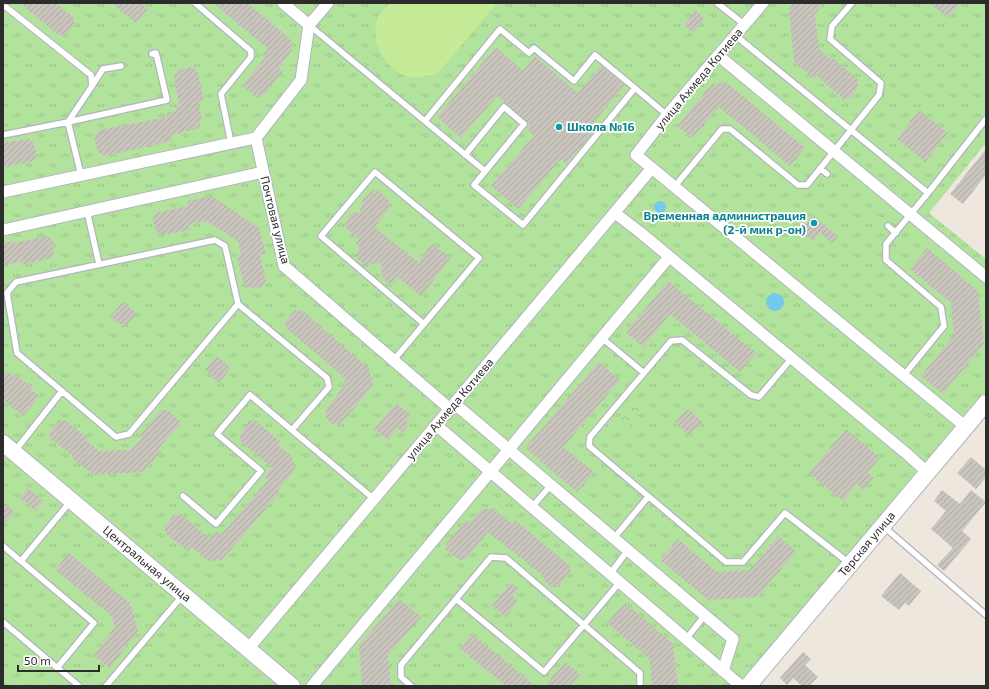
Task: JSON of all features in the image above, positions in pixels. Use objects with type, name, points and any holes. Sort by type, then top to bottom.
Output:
[{"type":"street","points":[[283,3],[309,25]]},
{"type":"street","points":[[3,192],[256,138],[301,80],[309,25],[326,3]]},
{"type":"street","name":"улица Ахмеда Котиева","points":[[248,649],[652,168],[636,155],[763,3]]},
{"type":"street","points":[[719,56],[986,277]]},
{"type":"street","name":"Почтовая улица","points":[[256,138],[284,266],[393,360],[509,449],[733,639],[723,671]]},
{"type":"street","points":[[652,168],[966,427]]},
{"type":"street","points":[[3,230],[263,172]]},
{"type":"street","points":[[615,213],[928,472]]},
{"type":"street","points":[[312,686],[669,257]]},
{"type":"street","name":"Терская улица","points":[[748,686],[986,403]]},
{"type":"street","points":[[436,425],[741,686]]},
{"type":"street","name":"Центральная улица","points":[[8,448],[292,686]]},
{"type":"lane","points":[[195,3],[251,51],[251,57],[221,94],[231,143]]},
{"type":"lane","points":[[718,3],[744,25]]},
{"type":"lane","points":[[674,186],[722,130],[730,129],[798,185],[807,185],[879,95],[880,83],[830,39],[832,26],[852,3]]},
{"type":"lane","points":[[3,7],[6,7],[91,75],[92,86]]},
{"type":"lane","points":[[309,25],[486,171]]},
{"type":"lane","points":[[425,121],[500,29],[529,53],[534,48],[574,81],[595,55],[668,115]]},
{"type":"lane","points":[[736,36],[928,193]]},
{"type":"lane","points":[[3,135],[167,100],[156,53],[152,54]]},
{"type":"lane","points":[[81,175],[68,122],[103,69],[121,66]]},
{"type":"lane","points":[[465,154],[504,107],[524,124],[474,185],[523,224],[635,88]]},
{"type":"lane","points":[[904,375],[944,326],[941,307],[886,260],[886,244],[986,119]]},
{"type":"lane","points":[[820,168],[827,174]]},
{"type":"lane","points":[[393,360],[424,324],[479,258],[375,172],[321,236],[424,324]]},
{"type":"lane","points":[[87,211],[99,264]]},
{"type":"lane","points":[[888,226],[896,233]]},
{"type":"lane","points":[[238,304],[129,434],[116,437],[17,353],[7,293],[16,282],[215,240],[225,246],[238,304],[328,378],[329,387],[292,430]]},
{"type":"lane","points":[[602,338],[644,373]]},
{"type":"lane","points":[[791,359],[759,397],[751,395],[682,340],[670,341],[590,437],[589,446],[726,562],[743,562],[785,513],[850,564]]},
{"type":"lane","points":[[8,448],[62,391]]},
{"type":"lane","points":[[184,496],[216,524],[261,470],[217,434],[250,395],[374,499]]},
{"type":"lane","points":[[532,507],[551,485]]},
{"type":"lane","points":[[614,538],[648,497]]},
{"type":"lane","points":[[21,561],[72,501]]},
{"type":"lane","points":[[883,526],[986,615]]},
{"type":"lane","points":[[3,546],[94,623],[57,668]]},
{"type":"lane","points":[[610,574],[628,550]]},
{"type":"lane","points":[[411,686],[401,677],[401,665],[491,557],[506,558],[640,673],[640,686]]},
{"type":"lane","points":[[456,598],[544,672],[620,582]]},
{"type":"lane","points":[[106,686],[183,594]]},
{"type":"lane","points":[[686,639],[705,615]]},
{"type":"lane","points":[[3,622],[79,686]]},
{"type":"green space","points":[[3,3],[986,3],[986,143],[929,213],[986,259],[986,403],[748,686],[3,686]]},
{"type":"green space","points":[[390,3],[497,3],[439,72],[417,77],[399,73],[388,63],[380,52],[375,33],[377,20],[380,13]]},
{"type":"green space","points":[[629,397],[638,400],[641,407],[629,428],[624,431],[620,431],[618,430],[617,422],[622,414],[622,404]]},
{"type":"water","points":[[658,201],[662,201],[666,207],[662,213],[658,213],[654,209],[654,205]]},
{"type":"water","points":[[771,293],[779,293],[784,298],[782,309],[779,311],[771,311],[766,306],[766,298]]},
{"type":"building","points":[[20,3],[56,3],[73,17],[75,24],[64,37],[56,33]]},
{"type":"building","points":[[112,3],[141,3],[148,9],[136,23]]},
{"type":"building","points":[[213,3],[248,3],[291,40],[292,50],[279,68],[283,71],[264,95],[256,96],[246,88],[245,82],[265,58],[262,56],[268,49]]},
{"type":"building","points":[[794,3],[823,3],[815,15],[819,48],[830,59],[832,57],[858,80],[858,87],[850,98],[843,99],[817,76],[815,79],[794,62],[789,9]]},
{"type":"building","points":[[929,3],[960,3],[948,18]]},
{"type":"building","points":[[696,11],[705,19],[693,33],[684,25]]},
{"type":"building","name":"Школа №16","points":[[496,47],[523,71],[535,56],[578,93],[601,66],[625,85],[588,129],[592,133],[566,164],[561,159],[518,209],[491,186],[534,136],[527,129],[531,125],[497,96],[461,138],[437,117]]},
{"type":"building","points":[[191,67],[197,70],[204,100],[198,102],[202,120],[196,129],[171,135],[172,141],[105,156],[98,152],[94,138],[99,130],[167,117],[166,113],[176,111],[175,106],[179,105],[174,76],[177,71]]},
{"type":"building","points":[[726,82],[805,148],[790,166],[719,107],[692,138],[677,126],[712,84]]},
{"type":"building","points":[[919,110],[948,133],[925,162],[897,139]]},
{"type":"building","points":[[28,139],[33,142],[37,156],[34,161],[3,167],[3,143]]},
{"type":"building","points":[[986,149],[986,175],[963,204],[950,194]]},
{"type":"building","points":[[377,190],[390,201],[390,207],[374,227],[418,262],[432,244],[451,258],[421,296],[398,278],[394,283],[388,283],[382,277],[381,263],[366,265],[356,258],[356,253],[360,247],[356,244],[359,239],[346,228],[345,223],[350,215],[360,212],[363,199],[371,191]]},
{"type":"building","points":[[212,196],[259,228],[266,254],[260,255],[266,281],[262,287],[251,288],[244,285],[237,257],[241,256],[238,241],[206,221],[190,224],[190,230],[161,235],[156,231],[153,219],[156,213],[188,206],[187,201]]},
{"type":"building","name":"Временная администрация (2-й мик р-он)","points":[[813,215],[838,237],[832,243],[820,232],[813,241],[800,230]]},
{"type":"building","points":[[47,236],[52,239],[54,251],[51,258],[22,265],[21,261],[3,266],[3,243],[14,241],[14,243]]},
{"type":"building","points":[[927,248],[978,291],[984,344],[943,394],[921,376],[954,335],[951,303],[910,269]]},
{"type":"building","points":[[668,281],[756,353],[740,372],[670,314],[643,347],[626,332]]},
{"type":"building","points":[[122,302],[137,313],[125,328],[110,317]]},
{"type":"building","points":[[295,310],[303,311],[369,369],[373,385],[341,424],[332,424],[325,416],[327,408],[345,385],[343,384],[346,379],[286,328],[285,322]]},
{"type":"building","points":[[217,356],[231,368],[219,383],[205,370]]},
{"type":"building","points":[[599,362],[620,380],[563,447],[594,472],[577,492],[525,448]]},
{"type":"building","points":[[7,371],[14,377],[16,375],[32,387],[30,389],[39,396],[23,416],[3,400],[3,376]]},
{"type":"building","points":[[396,403],[411,415],[406,421],[409,424],[403,432],[398,428],[388,440],[374,429]]},
{"type":"building","points":[[688,409],[702,422],[689,436],[675,422]]},
{"type":"building","points":[[161,410],[167,410],[180,421],[179,425],[158,449],[161,451],[143,472],[94,475],[50,438],[49,433],[59,420],[66,421],[88,438],[86,440],[99,451],[131,450],[142,439],[140,436]]},
{"type":"building","points":[[255,420],[281,442],[278,445],[292,457],[294,471],[278,490],[280,492],[222,560],[209,561],[191,547],[188,551],[166,534],[164,528],[174,515],[182,515],[210,539],[217,531],[221,535],[268,480],[264,477],[272,468],[240,441],[240,435],[249,421]]},
{"type":"building","points":[[846,429],[880,458],[867,472],[874,478],[863,490],[857,484],[843,501],[809,473]]},
{"type":"building","points":[[971,457],[986,470],[986,477],[976,489],[957,473]]},
{"type":"building","points":[[28,488],[43,501],[35,511],[20,498]]},
{"type":"building","points":[[942,490],[960,504],[971,490],[986,502],[962,531],[971,539],[944,571],[937,565],[953,548],[931,529],[946,511],[934,501]]},
{"type":"building","points":[[3,502],[15,512],[3,525]]},
{"type":"building","points":[[493,508],[512,524],[515,520],[570,566],[570,572],[558,587],[551,587],[543,580],[545,577],[488,532],[466,559],[460,560],[446,550],[446,544],[466,520],[469,523],[481,510]]},
{"type":"building","points":[[778,536],[796,551],[758,597],[708,600],[660,560],[678,539],[717,572],[750,570]]},
{"type":"building","points":[[69,553],[130,603],[138,631],[110,668],[94,656],[115,627],[112,616],[55,570]]},
{"type":"building","points":[[900,573],[921,591],[909,606],[905,603],[899,610],[881,596]]},
{"type":"building","points":[[511,583],[518,588],[512,596],[518,601],[506,617],[492,606]]},
{"type":"building","points":[[399,599],[421,617],[388,655],[391,686],[362,686],[359,645]]},
{"type":"building","points":[[625,603],[673,644],[678,686],[652,686],[650,659],[607,623]]},
{"type":"building","points":[[472,634],[535,686],[506,686],[460,648]]},
{"type":"building","points":[[803,652],[811,659],[805,665],[818,677],[809,686],[802,686],[793,678],[787,685],[780,678]]},
{"type":"building","points":[[565,662],[580,674],[570,686],[545,686]]},
{"type":"place","name":"Школа №16","points":[[559,127]]},
{"type":"place","name":"Временная администрация (2-й мик р-он)","points":[[814,223]]}]
